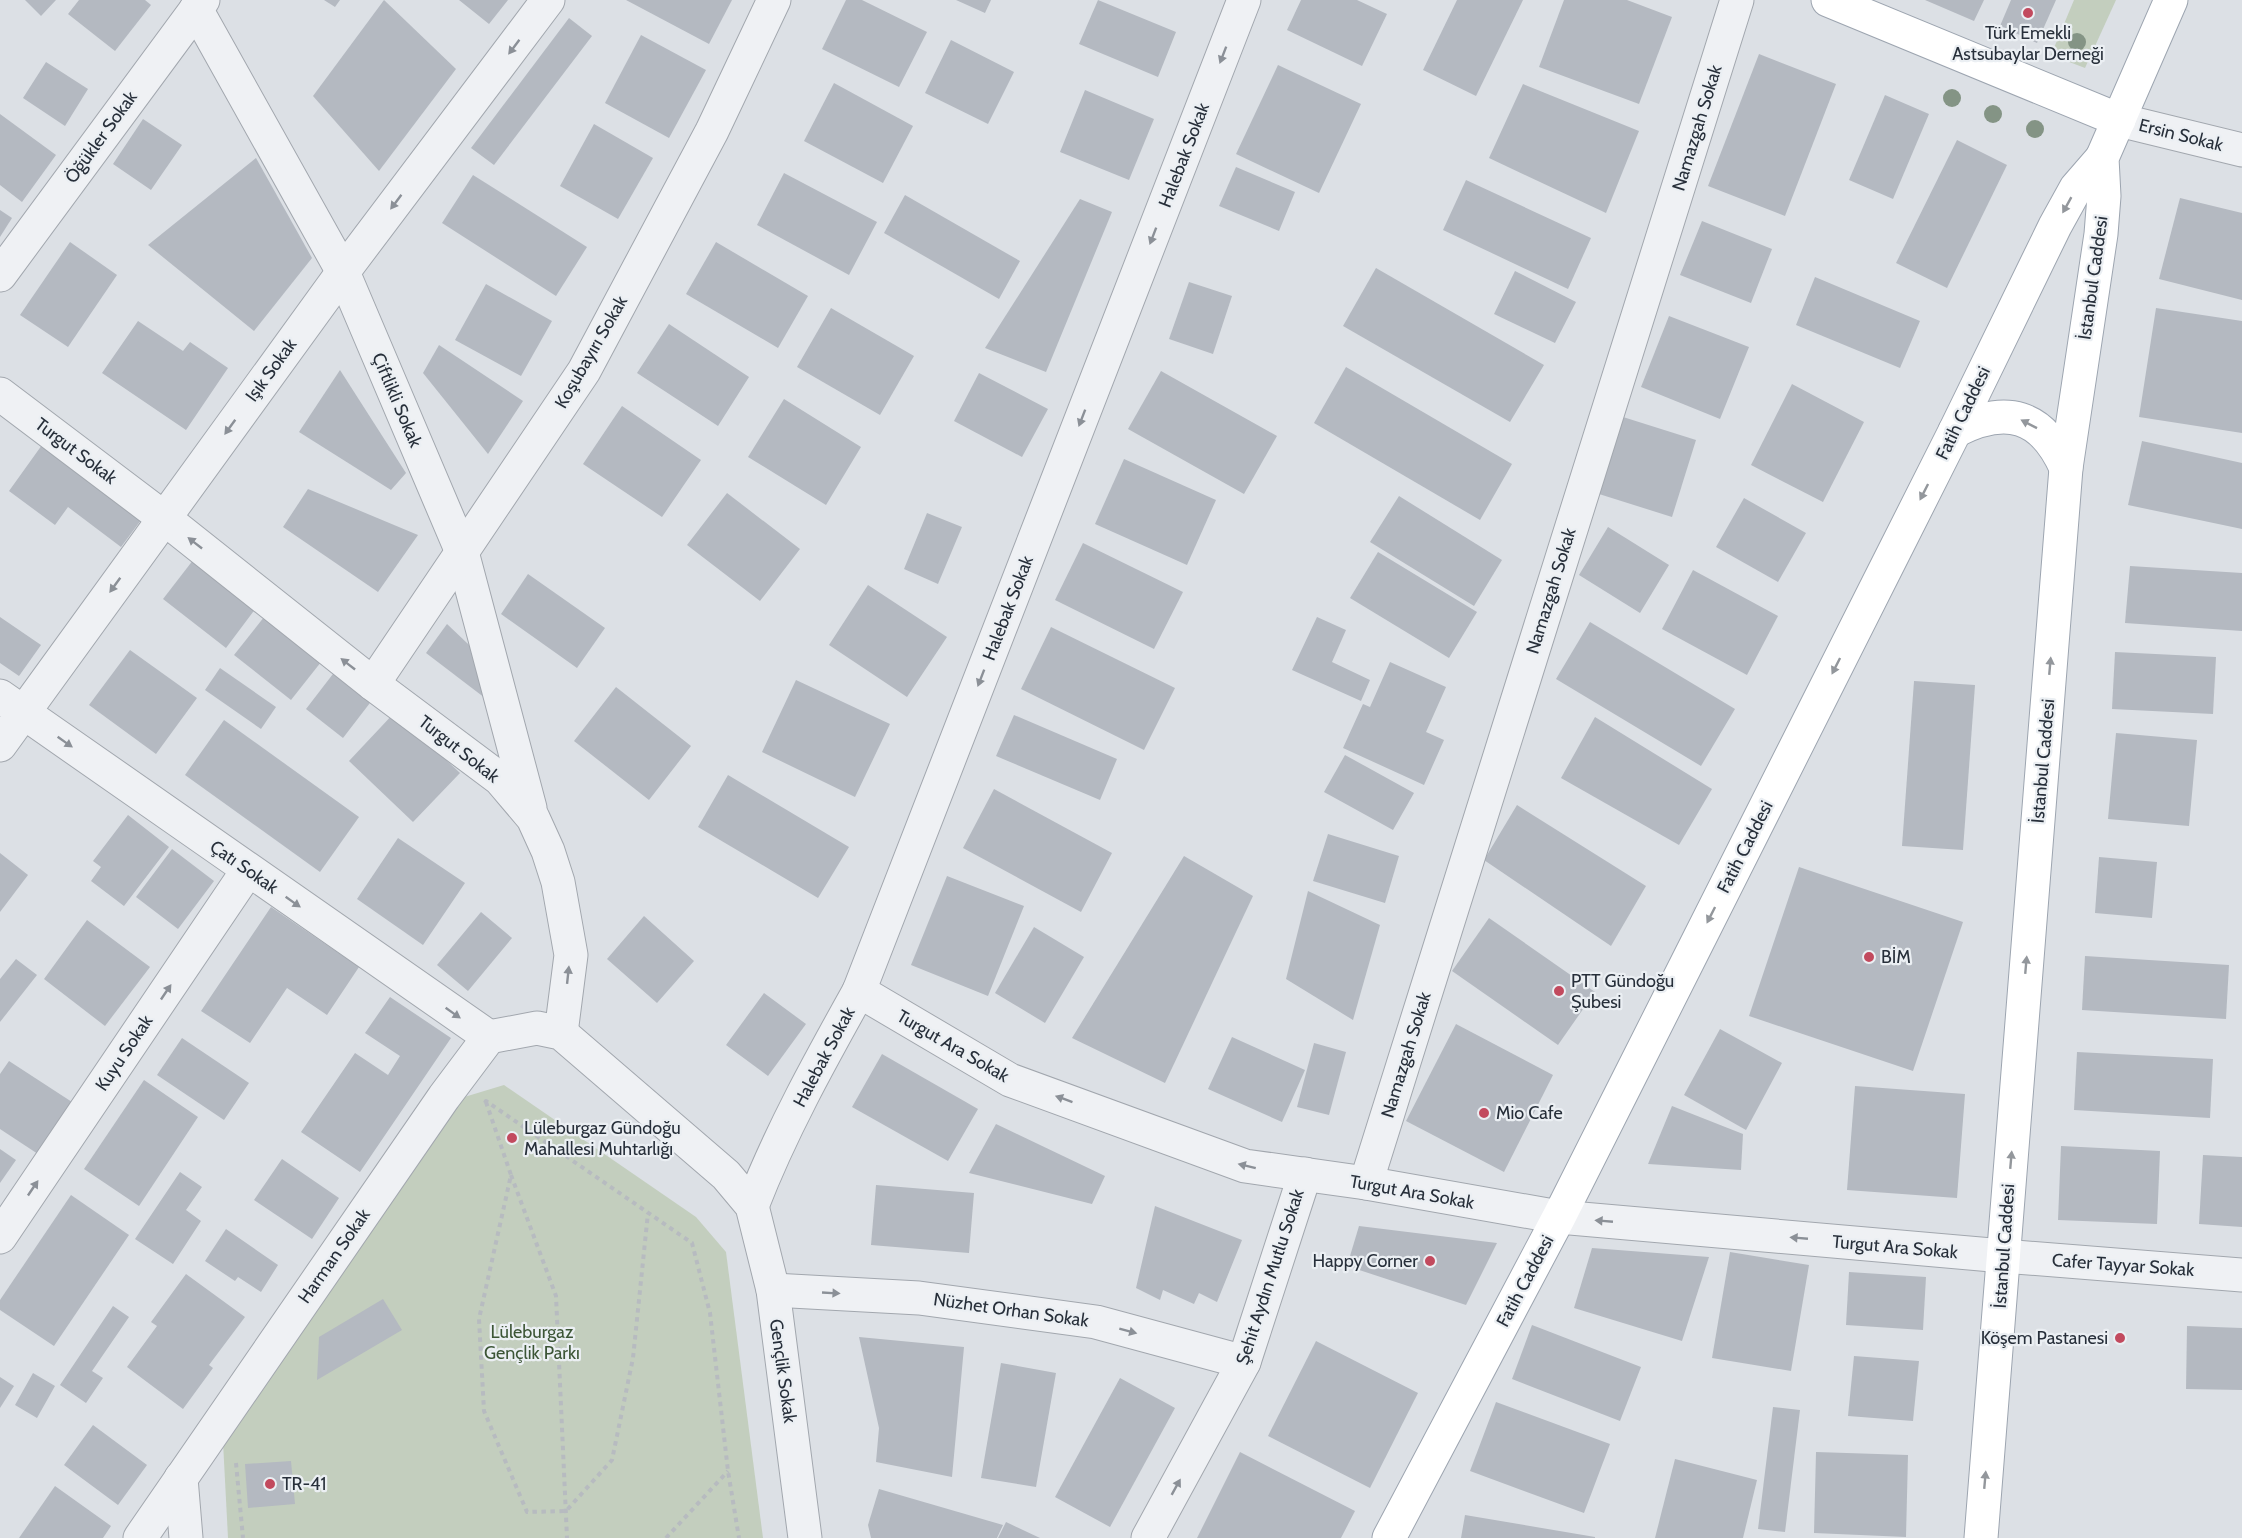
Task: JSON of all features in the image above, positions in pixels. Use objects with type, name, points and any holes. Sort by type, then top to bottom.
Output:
[{"type":"main road","points":[[1828,0],[2119,120]]},
{"type":"main road","name":"İstanbul Caddesi","points":[[1981,1538],[2066,468],[2101,234],[2104,196],[2102,158],[2171,0]]},
{"type":"main road","name":"Fatih Caddesi","points":[[1389,1538],[1559,1217],[1955,430],[2055,226],[2076,188],[2102,158]]},
{"type":"main road","points":[[1955,430],[1973,421],[1989,417],[2006,416],[2023,420],[2050,439],[2060,453],[2066,468]]},
{"type":"street","name":"Işık Sokak","points":[[0,745],[11,704],[164,518],[343,272],[548,0]]},
{"type":"street","name":"Koşubayırı Sokak","points":[[373,684],[584,371],[712,131],[774,0]]},
{"type":"street","name":"Halebak Sokak","points":[[752,1206],[770,1160],[815,1070],[859,991],[1244,0]]},
{"type":"street","name":"Namazgah Sokak","points":[[1366,1183],[1737,0]]},
{"type":"street","name":"Çiftlikli Sokak","points":[[199,5],[343,272],[462,552],[533,818]]},
{"type":"street","name":"Öğükler Sokak","points":[[0,275],[199,5]]},
{"type":"street","name":"Ersin Sokak","points":[[2119,120],[2242,150]]},
{"type":"street","name":"Turgut Sokak","points":[[0,394],[164,518],[373,684],[500,779],[533,818],[548,851],[558,882],[571,955],[561,1033]]},
{"type":"street","name":"Çatı Sokak","points":[[11,704],[489,1037]]},
{"type":"street","name":"Kuyu Sokak","points":[[0,1237],[248,870]]},
{"type":"street","name":"Turgut Ara Sokak","points":[[859,991],[1010,1080],[1245,1166],[1366,1183],[1559,1217],[2003,1256]]},
{"type":"street","points":[[489,1037],[537,1028],[561,1033],[726,1175],[752,1206]]},
{"type":"street","name":"Harman Sokak","points":[[140,1538],[444,1097],[489,1037]]},
{"type":"street","name":"Şehit Aydın Mutlu Sokak","points":[[1148,1538],[1244,1362],[1305,1174]]},
{"type":"street","name":"Gençlik Sokak","points":[[752,1206],[773,1290],[805,1538]]},
{"type":"street","name":"Cafer Tayyar Sokak","points":[[2003,1256],[2242,1275]]},
{"type":"street","name":"Nüzhet Orhan Sokak","points":[[773,1290],[919,1298],[1096,1322],[1244,1362]]},
{"type":"street","points":[[181,1478],[186,1538]]},
{"type":"path","points":[[479,1111],[486,1101]]},
{"type":"path","points":[[486,1101],[556,1296],[567,1538]]},
{"type":"path","points":[[486,1101],[692,1243],[711,1313],[728,1471],[739,1538]]},
{"type":"path","points":[[512,1175],[479,1319],[484,1411],[527,1512],[566,1511],[612,1460],[633,1358],[648,1213]]},
{"type":"path","points":[[235,1457],[243,1538]]},
{"type":"path","points":[[666,1538],[728,1471]]},
{"type":"green space","points":[[2074,0],[2116,0],[2085,68],[2051,55]]},
{"type":"green space","name":"Lüleburgaz Gençlik Parkı","points":[[504,1085],[696,1217],[726,1252],[763,1538],[228,1538],[223,1442],[461,1098]]},
{"type":"building","points":[[25,0],[56,0],[41,16]]},
{"type":"building","points":[[79,0],[145,0],[151,5],[115,51],[68,14]]},
{"type":"building","points":[[324,0],[340,0],[335,7]]},
{"type":"building","points":[[384,0],[456,69],[379,171],[313,96]]},
{"type":"building","points":[[459,0],[508,0],[489,24]]},
{"type":"building","points":[[626,0],[732,0],[709,44]]},
{"type":"building","points":[[846,0],[862,0],[927,32],[899,87],[822,49]]},
{"type":"building","points":[[956,0],[991,0],[985,13]]},
{"type":"building","points":[[1098,0],[1176,32],[1158,77],[1079,44]]},
{"type":"building","points":[[1301,0],[1357,0],[1387,14],[1362,66],[1287,30]]},
{"type":"building","points":[[1457,0],[1523,0],[1476,96],[1423,70]]},
{"type":"building","points":[[1564,0],[1627,0],[1672,17],[1639,104],[1539,67]]},
{"type":"building","points":[[1925,0],[1984,0],[1974,21]]},
{"type":"building","name":"Türk Emekli Astsubaylar Derneği","points":[[2011,0],[2056,0],[2037,43],[2000,26]]},
{"type":"building","points":[[569,18],[592,36],[494,165],[471,148]]},
{"type":"building","points":[[641,35],[706,70],[669,138],[605,103]]},
{"type":"building","points":[[951,40],[1014,72],[988,124],[925,93]]},
{"type":"building","points":[[1759,54],[1836,84],[1785,216],[1708,186]]},
{"type":"building","points":[[46,62],[88,89],[65,126],[23,98]]},
{"type":"building","points":[[1278,65],[1361,104],[1319,193],[1236,154]]},
{"type":"building","points":[[834,83],[913,126],[883,183],[804,141]]},
{"type":"building","points":[[1523,84],[1639,131],[1606,213],[1489,158]]},
{"type":"building","points":[[1085,90],[1154,119],[1129,180],[1060,152]]},
{"type":"building","points":[[1885,95],[1929,114],[1893,199],[1849,180]]},
{"type":"building","points":[[0,114],[56,155],[22,202],[0,185]]},
{"type":"building","points":[[143,119],[182,145],[151,190],[113,164]]},
{"type":"building","points":[[594,124],[653,158],[618,219],[560,186]]},
{"type":"building","points":[[1957,140],[2007,165],[1947,288],[1896,263]]},
{"type":"building","points":[[256,158],[312,258],[254,331],[148,245]]},
{"type":"building","points":[[1236,167],[1295,192],[1279,231],[1219,206]]},
{"type":"building","points":[[784,173],[877,222],[849,275],[757,225]]},
{"type":"building","points":[[473,175],[587,247],[556,296],[442,223]]},
{"type":"building","points":[[1466,180],[1591,238],[1568,289],[1443,230]]},
{"type":"building","points":[[905,195],[1020,261],[999,299],[884,233]]},
{"type":"building","points":[[2180,198],[2242,213],[2242,300],[2159,279]]},
{"type":"building","points":[[1080,199],[1112,212],[1046,372],[985,348]]},
{"type":"building","points":[[0,210],[12,218],[0,237]]},
{"type":"building","points":[[1702,221],[1772,249],[1751,303],[1680,275]]},
{"type":"building","points":[[70,242],[117,275],[68,347],[20,315]]},
{"type":"building","points":[[716,242],[808,296],[778,348],[686,294]]},
{"type":"building","points":[[1376,268],[1544,365],[1510,422],[1343,326]]},
{"type":"building","points":[[1515,271],[1576,302],[1555,343],[1494,314]]},
{"type":"building","points":[[1815,277],[1920,321],[1900,368],[1796,325]]},
{"type":"building","points":[[1189,282],[1232,296],[1213,354],[1169,339]]},
{"type":"building","points":[[486,284],[552,321],[521,376],[455,340]]},
{"type":"building","points":[[831,308],[914,356],[880,415],[797,367]]},
{"type":"building","points":[[2156,308],[2242,321],[2242,433],[2139,417]]},
{"type":"building","points":[[1669,316],[1749,347],[1720,419],[1641,387]]},
{"type":"building","points":[[138,321],[183,351],[190,342],[228,368],[186,430],[102,373]]},
{"type":"building","points":[[669,324],[749,377],[718,426],[637,373]]},
{"type":"building","points":[[439,345],[523,401],[488,454],[423,373]]},
{"type":"building","points":[[1346,367],[1512,464],[1480,520],[1314,423]]},
{"type":"building","points":[[340,370],[406,473],[391,490],[299,432]]},
{"type":"building","points":[[1161,371],[1277,436],[1244,494],[1128,429]]},
{"type":"building","points":[[979,373],[1048,409],[1022,457],[954,421]]},
{"type":"building","points":[[1792,384],[1864,422],[1823,502],[1751,465]]},
{"type":"building","points":[[784,399],[861,447],[826,505],[748,457]]},
{"type":"building","points":[[622,406],[701,460],[662,517],[583,464]]},
{"type":"building","points":[[1623,417],[1696,440],[1672,517],[1599,494]]},
{"type":"building","points":[[47,438],[147,512],[121,547],[68,507],[55,525],[9,491]]},
{"type":"building","points":[[2142,441],[2242,463],[2242,529],[2128,505]]},
{"type":"building","points":[[1124,459],[1216,500],[1187,565],[1095,524]]},
{"type":"building","points":[[308,489],[418,535],[378,592],[283,527]]},
{"type":"building","points":[[727,493],[800,549],[760,601],[687,545]]},
{"type":"building","points":[[1399,496],[1502,560],[1474,606],[1370,542]]},
{"type":"building","points":[[1744,498],[1806,533],[1778,582],[1716,547]]},
{"type":"building","points":[[927,513],[962,527],[938,584],[904,569]]},
{"type":"building","points":[[1608,527],[1669,565],[1640,613],[1579,575]]},
{"type":"building","points":[[1083,543],[1183,592],[1154,649],[1055,600]]},
{"type":"building","points":[[1378,552],[1477,612],[1449,658],[1350,598]]},
{"type":"building","points":[[197,555],[259,604],[226,648],[163,599]]},
{"type":"building","points":[[2130,566],[2242,573],[2242,631],[2125,623]]},
{"type":"building","points":[[1693,570],[1778,616],[1747,675],[1662,629]]},
{"type":"building","points":[[528,574],[605,628],[577,668],[501,614]]},
{"type":"building","points":[[868,585],[947,637],[907,697],[829,645]]},
{"type":"building","points":[[268,612],[325,657],[291,700],[234,655]]},
{"type":"building","points":[[0,617],[41,645],[19,676],[0,663]]},
{"type":"building","points":[[1317,617],[1346,630],[1332,662],[1370,680],[1361,701],[1292,670]]},
{"type":"building","points":[[1590,622],[1735,709],[1701,766],[1556,679]]},
{"type":"building","points":[[447,624],[487,662],[485,698],[426,653]]},
{"type":"building","points":[[1051,627],[1175,688],[1144,750],[1021,689]]},
{"type":"building","points":[[130,650],[197,698],[156,754],[89,705]]},
{"type":"building","points":[[2115,652],[2216,657],[2213,714],[2112,709]]},
{"type":"building","points":[[1390,662],[1446,687],[1426,732],[1444,740],[1424,785],[1343,748],[1363,704],[1370,707]]},
{"type":"building","points":[[220,668],[276,707],[261,729],[205,690]]},
{"type":"building","points":[[336,670],[373,699],[343,738],[306,709]]},
{"type":"building","points":[[796,680],[890,724],[855,797],[762,752]]},
{"type":"building","points":[[1914,681],[1975,685],[1963,850],[1902,846]]},
{"type":"building","points":[[616,687],[691,746],[649,800],[574,741]]},
{"type":"building","points":[[395,712],[460,773],[413,822],[349,761]]},
{"type":"building","points":[[1014,715],[1117,759],[1100,800],[996,756]]},
{"type":"building","points":[[1595,717],[1712,789],[1679,845],[1561,778]]},
{"type":"building","points":[[224,720],[359,817],[320,872],[185,775]]},
{"type":"building","points":[[2116,733],[2197,740],[2189,826],[2108,819]]},
{"type":"building","points":[[1345,755],[1414,793],[1393,830],[1324,792]]},
{"type":"building","points":[[728,775],[849,847],[818,898],[698,827]]},
{"type":"building","points":[[994,789],[1112,853],[1081,912],[963,848]]},
{"type":"building","points":[[1517,805],[1646,886],[1611,946],[1484,860]]},
{"type":"building","points":[[128,815],[169,847],[124,906],[91,881],[101,867],[93,861]]},
{"type":"building","points":[[1328,834],[1399,856],[1385,903],[1313,881]]},
{"type":"building","points":[[398,838],[465,883],[423,945],[357,899]]},
{"type":"building","points":[[172,849],[214,881],[178,929],[136,897]]},
{"type":"building","points":[[0,853],[28,875],[0,912]]},
{"type":"building","points":[[1184,856],[1253,896],[1165,1083],[1072,1038]]},
{"type":"building","points":[[2099,857],[2157,862],[2152,918],[2095,913]]},
{"type":"building","points":[[1799,867],[1963,922],[1913,1071],[1749,1016]]},
{"type":"building","points":[[947,876],[1024,906],[988,996],[911,965]]},
{"type":"building","points":[[1308,891],[1380,925],[1353,1020],[1286,979]]},
{"type":"building","points":[[271,907],[359,967],[327,1015],[287,988],[250,1043],[201,1011]]},
{"type":"building","points":[[481,912],[512,938],[468,991],[437,965]]},
{"type":"building","points":[[644,916],[694,961],[657,1003],[607,959]]},
{"type":"building","points":[[1489,918],[1595,992],[1558,1045],[1452,971]]},
{"type":"building","points":[[87,920],[150,967],[105,1026],[44,979]]},
{"type":"building","points":[[1034,927],[1084,957],[1045,1023],[995,993]]},
{"type":"building","points":[[2085,956],[2229,965],[2226,1019],[2082,1010]]},
{"type":"building","points":[[16,959],[37,975],[0,1022],[0,979]]},
{"type":"building","points":[[764,993],[806,1024],[768,1076],[726,1045]]},
{"type":"building","points":[[390,997],[451,1038],[360,1172],[301,1132],[355,1053],[388,1075],[400,1056],[365,1033]]},
{"type":"building","points":[[1456,1024],[1553,1075],[1504,1172],[1406,1121]]},
{"type":"building","points":[[1720,1029],[1782,1063],[1746,1130],[1684,1095]]},
{"type":"building","points":[[1232,1037],[1305,1070],[1282,1122],[1208,1089]]},
{"type":"building","points":[[182,1038],[249,1083],[224,1120],[157,1075]]},
{"type":"building","points":[[1314,1043],[1346,1052],[1329,1115],[1297,1107]]},
{"type":"building","points":[[2077,1052],[2213,1059],[2210,1118],[2074,1110]]},
{"type":"building","points":[[882,1054],[978,1109],[948,1161],[852,1107]]},
{"type":"building","points":[[9,1061],[72,1102],[38,1154],[0,1129],[0,1074]]},
{"type":"building","points":[[144,1080],[198,1117],[139,1206],[84,1169]]},
{"type":"building","points":[[1855,1086],[1965,1094],[1957,1198],[1847,1190]]},
{"type":"building","points":[[1672,1106],[1743,1134],[1741,1170],[1648,1164]]},
{"type":"building","points":[[996,1124],[1105,1176],[1092,1204],[969,1173]]},
{"type":"building","points":[[2061,1146],[2160,1151],[2157,1224],[2058,1220]]},
{"type":"building","points":[[0,1149],[16,1160],[0,1183]]},
{"type":"building","points":[[2203,1155],[2242,1157],[2242,1227],[2199,1224]]},
{"type":"building","points":[[282,1159],[339,1198],[312,1239],[254,1200]]},
{"type":"building","points":[[180,1172],[202,1187],[186,1210],[201,1221],[173,1264],[135,1239]]},
{"type":"building","points":[[876,1185],[974,1193],[969,1253],[871,1245]]},
{"type":"building","points":[[71,1195],[129,1235],[54,1346],[0,1310],[0,1300]]},
{"type":"building","points":[[1155,1206],[1242,1240],[1217,1302],[1199,1293],[1194,1304],[1163,1290],[1160,1300],[1136,1288]]},
{"type":"building","points":[[1359,1226],[1497,1243],[1466,1305],[1347,1266]]},
{"type":"building","points":[[226,1229],[278,1265],[261,1292],[238,1277],[235,1281],[205,1261]]},
{"type":"building","points":[[1592,1248],[1709,1257],[1682,1341],[1574,1308]]},
{"type":"building","points":[[1730,1252],[1809,1265],[1791,1371],[1712,1358]]},
{"type":"building","points":[[1849,1272],[1926,1277],[1923,1330],[1846,1325]]},
{"type":"building","points":[[186,1274],[245,1317],[209,1365],[213,1368],[183,1409],[127,1367],[157,1326],[151,1322]]},
{"type":"building","points":[[383,1299],[402,1330],[317,1380],[319,1337]]},
{"type":"building","points":[[113,1306],[129,1317],[92,1371],[103,1378],[86,1403],[60,1385]]},
{"type":"building","points":[[1532,1325],[1641,1367],[1620,1421],[1512,1379]]},
{"type":"building","points":[[2187,1326],[2242,1328],[2242,1390],[2186,1389]]},
{"type":"building","points":[[859,1337],[964,1347],[952,1477],[876,1462],[879,1428]]},
{"type":"building","points":[[1316,1341],[1418,1393],[1370,1488],[1268,1436]]},
{"type":"building","points":[[1854,1356],[1919,1361],[1913,1421],[1848,1416]]},
{"type":"building","points":[[1001,1363],[1056,1373],[1036,1487],[981,1478]]},
{"type":"building","points":[[33,1373],[55,1386],[37,1418],[15,1405]]},
{"type":"building","points":[[0,1377],[14,1386],[0,1408]]},
{"type":"building","points":[[1120,1378],[1175,1408],[1110,1527],[1055,1497]]},
{"type":"building","points":[[1496,1402],[1610,1444],[1584,1513],[1470,1471]]},
{"type":"building","points":[[1773,1407],[1800,1410],[1785,1532],[1758,1529]]},
{"type":"building","points":[[93,1425],[147,1465],[118,1505],[64,1465]]},
{"type":"building","points":[[1240,1452],[1355,1511],[1341,1538],[1197,1538]]},
{"type":"building","points":[[1816,1452],[1908,1455],[1906,1537],[1814,1533]]},
{"type":"building","points":[[1675,1459],[1757,1480],[1743,1538],[1655,1538]]},
{"type":"building","name":"TR-41","points":[[291,1461],[295,1504],[248,1508],[245,1464]]},
{"type":"building","points":[[55,1486],[111,1526],[103,1538],[19,1538]]},
{"type":"building","points":[[879,1489],[1003,1525],[997,1538],[871,1538],[868,1525]]},
{"type":"building","points":[[1465,1515],[1595,1537],[1595,1538],[1461,1538]]},
{"type":"building","points":[[1006,1522],[1040,1538],[998,1538]]},
{"type":"place","name":"Türk Emekli Astsubaylar Derneği","points":[[2028,13]]},
{"type":"place","name":"BİM","points":[[1869,957]]},
{"type":"place","name":"PTT Gündoğu Şubesi","points":[[1559,991]]},
{"type":"place","name":"Mio Cafe","points":[[1484,1113]]},
{"type":"place","name":"Lüleburgaz Gündoğu Mahallesi Muhtarlığı","points":[[512,1138]]},
{"type":"place","name":"Happy Corner","points":[[1430,1261]]},
{"type":"place","name":"Köşem Pastanesi","points":[[2120,1338]]},
{"type":"place","name":"TR-41","points":[[270,1484]]}]
